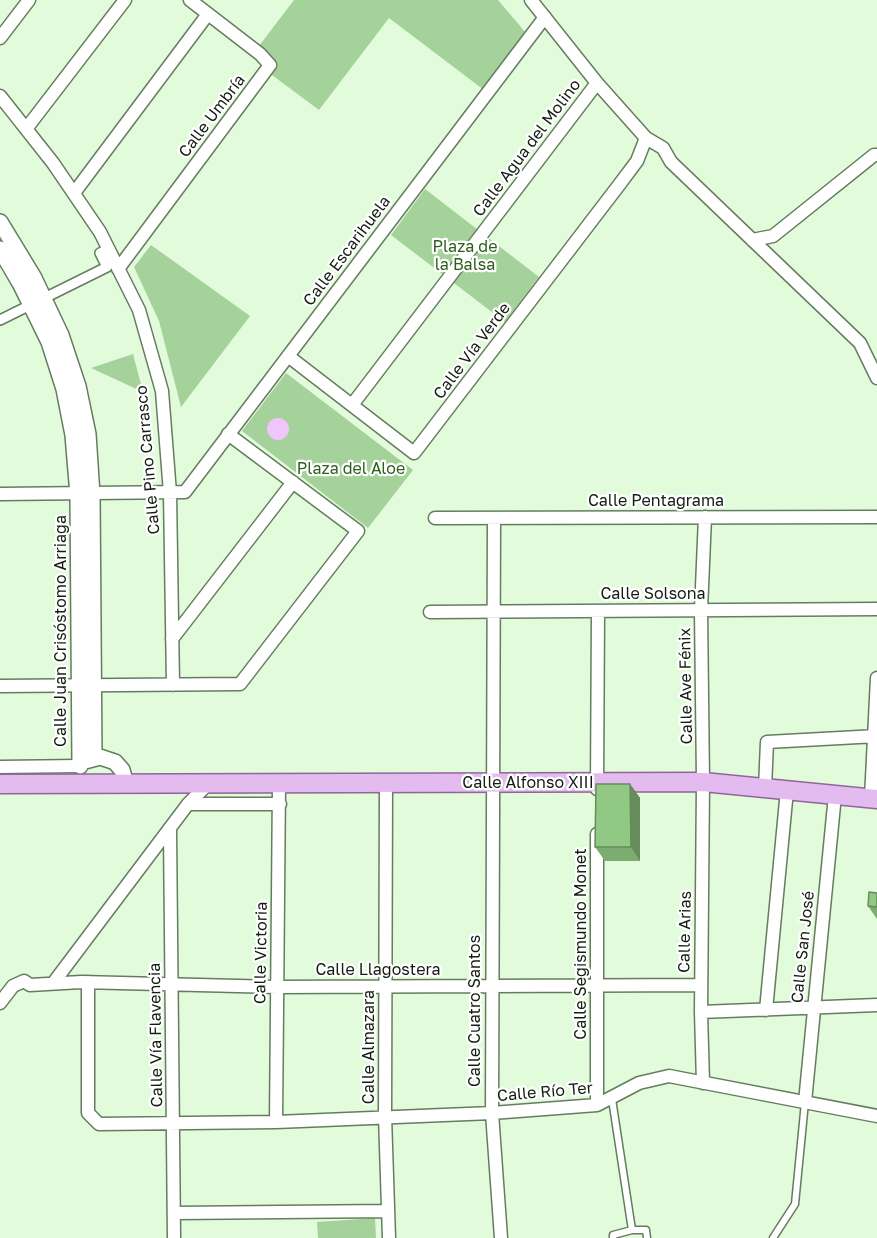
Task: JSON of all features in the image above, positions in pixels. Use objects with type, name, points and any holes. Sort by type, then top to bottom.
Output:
[{"type":"main road","name":"Calle Alfonso XIII","points":[[0,784],[704,782],[874,798]]},
{"type":"street","points":[[0,38],[30,0]]},
{"type":"street","points":[[26,129],[125,0]]},
{"type":"street","name":"Calle Umbría","points":[[118,268],[270,66],[260,54],[190,0]]},
{"type":"street","points":[[531,0],[597,83],[646,138],[663,148],[671,162],[860,343],[877,378]]},
{"type":"street","points":[[74,194],[208,14]]},
{"type":"street","name":"Calle Escarihuela","points":[[170,493],[185,492],[546,17]]},
{"type":"street","name":"Calle Agua del Molino","points":[[352,405],[597,83]]},
{"type":"street","name":"Calle Pino Carrasco","points":[[0,96],[74,194],[108,249],[139,310],[162,391],[170,493],[173,685]]},
{"type":"street","name":"Calle Vía Verde","points":[[288,356],[414,453],[637,161],[646,138]]},
{"type":"street","points":[[752,240],[773,236],[876,154]]},
{"type":"street","points":[[0,222],[38,301]]},
{"type":"street","points":[[768,256],[773,236]]},
{"type":"street","points":[[0,249],[38,301]]},
{"type":"street","points":[[0,320],[107,267],[100,253],[108,249]]},
{"type":"street","name":"Calle Juan Crisóstomo Arriaga","points":[[38,301],[64,389],[85,495],[86,686],[80,766]]},
{"type":"street","points":[[0,686],[240,684],[358,531],[228,435]]},
{"type":"street","points":[[172,639],[293,482]]},
{"type":"street","points":[[0,494],[170,493]]},
{"type":"street","name":"Calle Ave Fénix","points":[[704,782],[701,610],[705,517]]},
{"type":"street","name":"Calle Pentagrama","points":[[435,518],[877,517]]},
{"type":"street","name":"Calle Cuatro Santos","points":[[494,518],[491,611],[492,1113],[501,1238]]},
{"type":"street","name":"Calle Solsona","points":[[430,612],[877,609]]},
{"type":"street","name":"Calle Segismundo Monet","points":[[597,1105],[598,611]]},
{"type":"street","points":[[874,798],[877,678]]},
{"type":"street","name":"Calle Juan Crisóstomo Arriaga","points":[[86,686],[94,758]]},
{"type":"street","points":[[765,788],[767,742],[876,736]]},
{"type":"street","points":[[0,767],[80,766],[94,758],[105,758],[115,762],[122,770],[126,784]]},
{"type":"street","points":[[73,784],[80,766]]},
{"type":"street","name":"Calle Arias","points":[[703,1083],[701,985],[704,782]]},
{"type":"street","name":"Calle Almazara","points":[[386,783],[385,1116],[389,1238]]},
{"type":"street","points":[[54,982],[170,831],[188,804],[208,784]]},
{"type":"street","name":"Calle Victoria","points":[[276,1122],[279,784]]},
{"type":"street","points":[[766,1010],[787,790]]},
{"type":"street","name":"Calle San José","points":[[805,1102],[835,795]]},
{"type":"street","points":[[188,804],[280,804]]},
{"type":"street","name":"Calle Vía Flavencia","points":[[170,831],[175,1124],[174,1238]]},
{"type":"street","name":"Calle Llagostera","points":[[2,996],[20,982],[30,985],[88,982],[171,986],[277,987],[701,985]]},
{"type":"street","name":"Calle Río Ter","points":[[88,982],[88,1113],[99,1124],[276,1122],[492,1113],[597,1105],[639,1083],[669,1077],[877,1116]]},
{"type":"street","points":[[701,1012],[877,1005]]},
{"type":"street","points":[[175,1213],[387,1211]]},
{"type":"lane","points":[[612,1099],[632,1230]]},
{"type":"lane","points":[[773,1238],[795,1204],[805,1102]]},
{"type":"lane","points":[[613,1238],[613,1235],[632,1230],[646,1230],[647,1238]]},
{"type":"green space","points":[[294,0],[498,0],[526,33],[484,90],[389,18],[319,110],[272,75],[273,67],[259,46]]},
{"type":"green space","name":"Plaza de la Balsa","points":[[425,189],[539,277],[505,322],[391,235]]},
{"type":"green space","points":[[151,245],[250,316],[181,407],[159,321],[134,267]]},
{"type":"green space","points":[[133,354],[143,392],[91,368]]},
{"type":"green space","name":"Plaza del Aloe","points":[[286,373],[413,470],[368,528],[242,431]]},
{"type":"green space","points":[[375,1218],[376,1238],[318,1238],[317,1222]]},
{"type":"shaded area","points":[[278,418],[286,421],[289,429],[286,437],[278,440],[270,437],[267,429],[270,421]]},
{"type":"building","points":[[596,784],[630,784],[631,847],[595,847]]},
{"type":"building","points":[[869,892],[877,893],[877,907],[868,906]]}]
